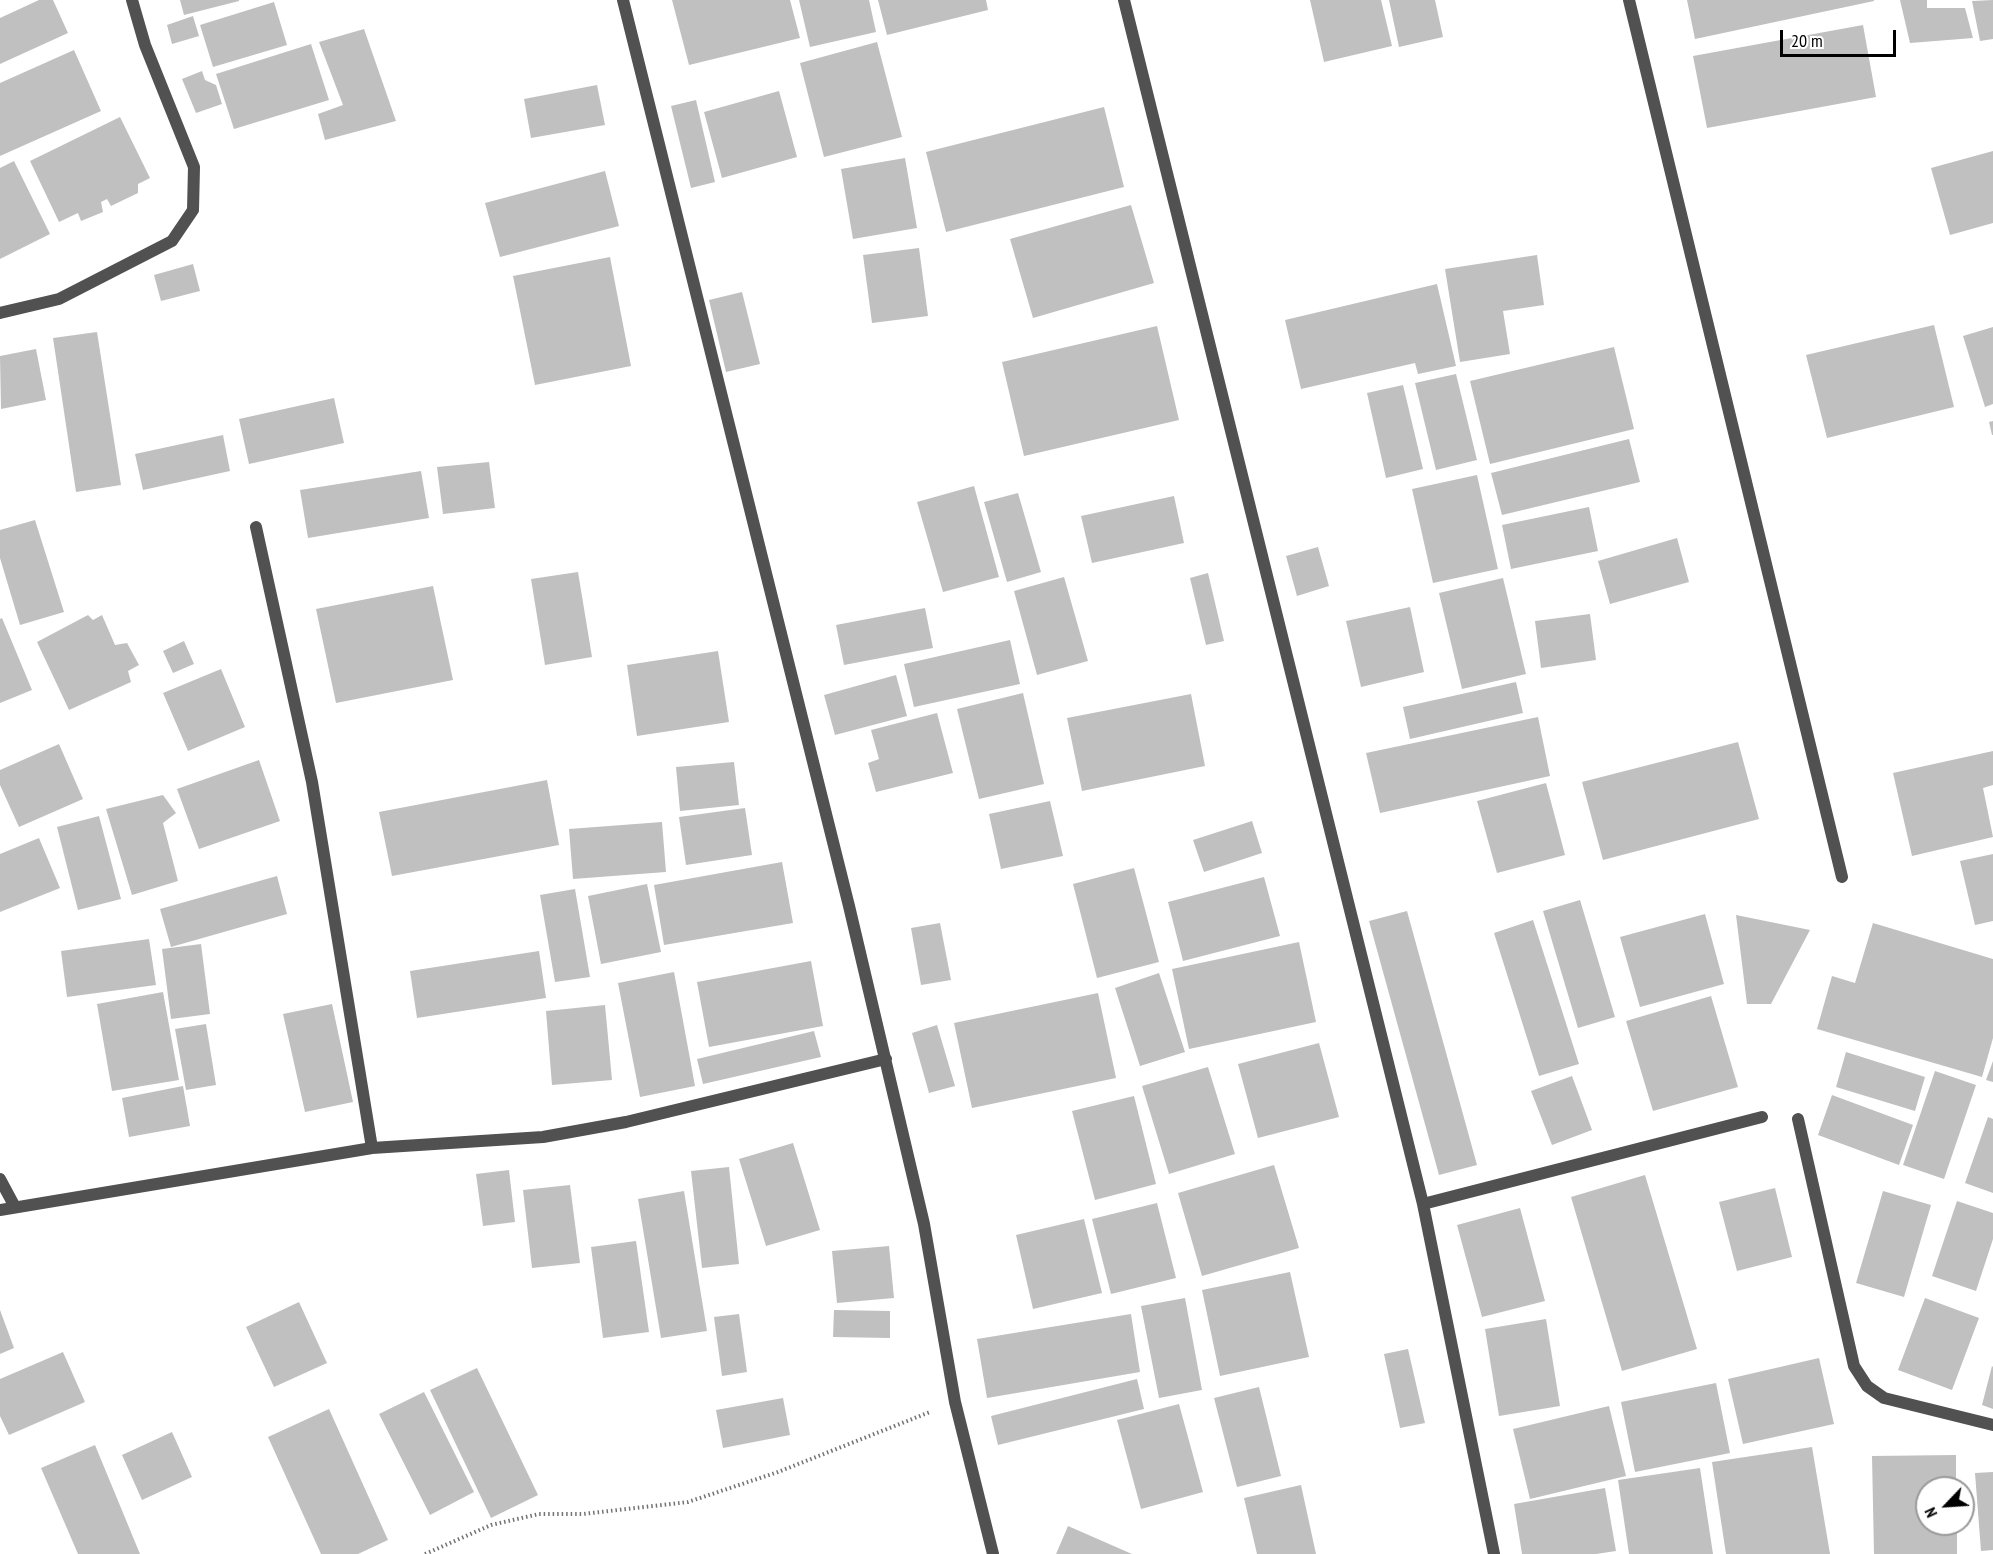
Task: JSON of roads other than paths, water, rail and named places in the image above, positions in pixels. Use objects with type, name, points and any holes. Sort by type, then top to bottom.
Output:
[{"type":"street","points":[[0,312],[59,299],[172,241],[193,210],[194,166],[145,45],[132,0]]},
{"type":"street","points":[[623,0],[847,895],[924,1224],[955,1402],[993,1554]]},
{"type":"street","points":[[1124,0],[1423,1204],[1494,1554]]},
{"type":"street","points":[[1629,0],[1842,877]]},
{"type":"street","points":[[256,527],[312,782],[372,1148]]},
{"type":"street","points":[[0,1210],[372,1148],[543,1137],[626,1122],[886,1059]]},
{"type":"street","points":[[1423,1204],[1761,1117]]},
{"type":"street","points":[[1798,1119],[1854,1366],[1868,1386],[1884,1398],[1993,1425]]},
{"type":"street","points":[[0,1179],[15,1207]]}]
